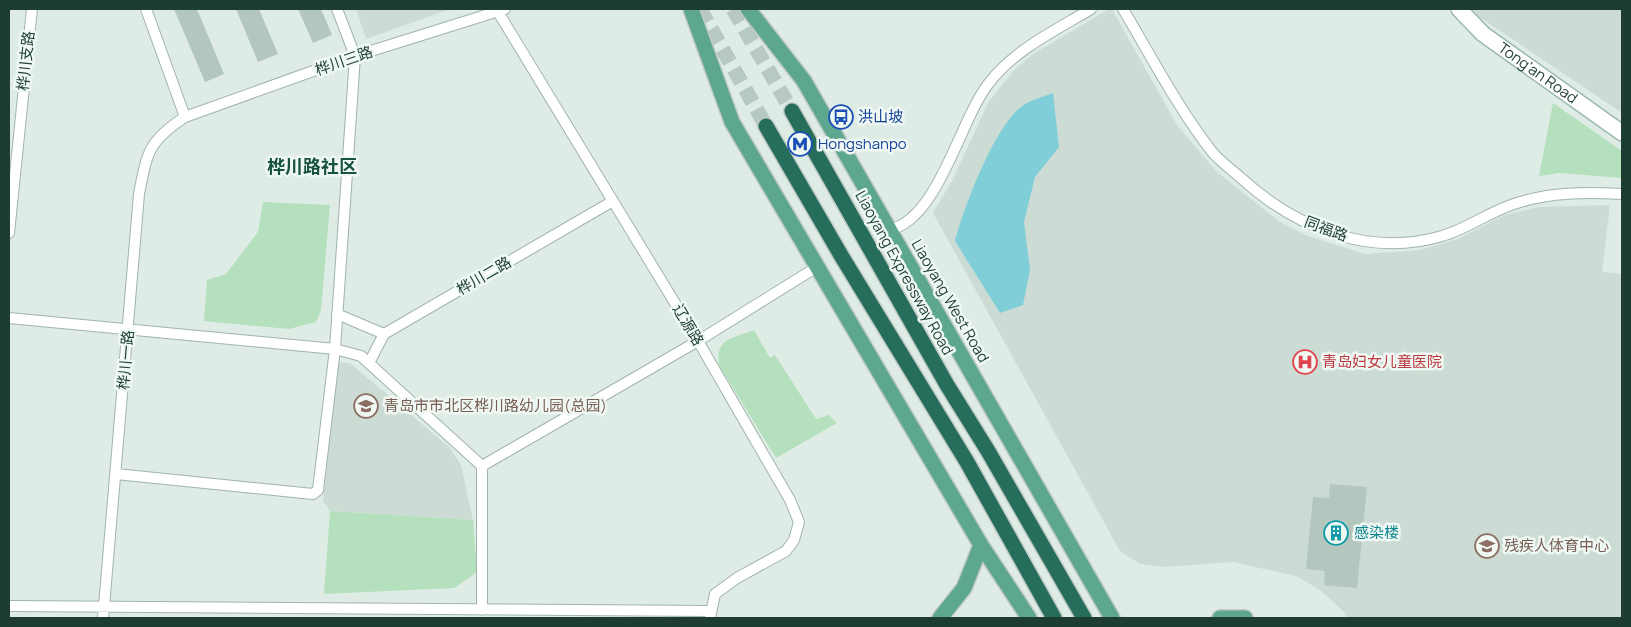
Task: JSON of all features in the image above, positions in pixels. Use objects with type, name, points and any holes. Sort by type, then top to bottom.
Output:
[{"type":"highway","name":"Liaoyang Expressway Road","points":[[792,111],[947,385],[1084,618]]},
{"type":"highway","points":[[766,126],[842,257],[967,462],[1054,618]]},
{"type":"main road","points":[[691,9],[732,122],[981,545],[1029,618]]},
{"type":"main road","name":"Liaoyang West Road","points":[[748,9],[804,81],[1113,617]]},
{"type":"main road","points":[[940,618],[964,588],[981,545]]},
{"type":"main road","points":[[1220,618],[1245,618]]},
{"type":"street","name":"桦川支路","points":[[9,233],[32,9]]},
{"type":"street","points":[[146,9],[185,118]]},
{"type":"street","points":[[116,474],[313,494],[318,490],[338,314],[355,56],[338,9]]},
{"type":"street","points":[[755,9],[777,46]]},
{"type":"street","points":[[889,230],[898,228],[918,212],[936,188],[970,114],[989,82],[1015,57],[1091,9]]},
{"type":"street","name":"同福路","points":[[1123,9],[1214,154],[1250,186],[1287,214],[1325,232],[1364,242],[1403,243],[1442,236],[1514,204],[1550,196],[1590,193],[1622,194]]},
{"type":"street","name":"Tong'an Road","points":[[1459,9],[1483,34],[1622,133]]},
{"type":"street","name":"桦川三路","points":[[185,118],[355,56],[501,10]]},
{"type":"street","name":"辽源路","points":[[501,10],[698,341],[790,500],[799,522],[794,540],[786,551],[737,578],[715,594],[710,615]]},
{"type":"street","name":"桦川一路","points":[[103,618],[129,330],[139,194],[152,147],[163,131],[185,118]]},
{"type":"street","name":"桦川二路","points":[[384,334],[613,201]]},
{"type":"street","points":[[482,466],[698,341],[817,267]]},
{"type":"street","points":[[338,314],[384,334],[369,363]]},
{"type":"street","points":[[9,318],[335,349],[361,356],[482,466],[482,610]]},
{"type":"street","points":[[9,606],[482,610],[710,615]]},
{"type":"shaded area","points":[[356,9],[450,9],[366,39]]},
{"type":"shaded area","name":"青岛妇女儿童医院","points":[[1112,9],[1177,125],[1217,172],[1280,222],[1308,236],[1365,254],[1420,250],[1458,239],[1505,215],[1539,207],[1610,205],[1602,272],[1622,274],[1622,618],[1347,618],[1344,612],[1320,590],[1296,576],[1233,562],[1164,567],[1140,564],[1120,551],[933,213],[953,179],[989,101],[1014,70],[1033,54]]},
{"type":"shaded area","points":[[1473,9],[1622,9],[1622,113],[1478,16]]},
{"type":"shaded area","name":"青岛市市北区桦川路幼儿园(总园)","points":[[337,362],[350,363],[450,448],[461,465],[473,520],[330,511],[323,501]]},
{"type":"green space","points":[[1553,103],[1622,151],[1622,178],[1560,173],[1539,176]]},
{"type":"green space","points":[[263,202],[330,205],[321,310],[316,322],[289,329],[204,321],[207,280],[226,274],[258,232]]},
{"type":"green space","points":[[754,330],[770,358],[775,355],[816,419],[829,415],[837,423],[776,458],[719,365],[718,356],[723,344],[732,338]]},
{"type":"green space","points":[[330,511],[473,520],[477,572],[454,588],[324,594]]},
{"type":"water","points":[[1053,93],[1059,147],[1035,177],[1024,222],[1030,270],[1023,305],[1000,313],[955,241],[981,169],[1001,132],[1011,117],[1021,107]]},
{"type":"building","points":[[174,9],[197,9],[224,74],[205,82]]},
{"type":"building","points":[[236,9],[259,9],[278,54],[258,62]]},
{"type":"building","points":[[298,9],[321,9],[332,35],[313,43]]},
{"type":"building","name":"感染楼","points":[[1330,484],[1367,487],[1357,588],[1324,585],[1325,571],[1306,569],[1313,497],[1329,498]]},
{"type":"tunnel","points":[[700,9],[766,126]]},
{"type":"tunnel","points":[[733,9],[792,111]]},
{"type":"place","name":"洪山坡","points":[[841,117]]},
{"type":"place","name":"Hongshanpo","points":[[800,144]]},
{"type":"place","name":"青岛妇女儿童医院","points":[[1305,362]]},
{"type":"place","name":"青岛市市北区桦川路幼儿园(总园)","points":[[366,406]]},
{"type":"place","name":"感染楼","points":[[1336,533]]},
{"type":"place","name":"残疾人体育中心","points":[[1487,546]]},
{"type":"district","name":"桦川路社区","points":[[312,167]]}]
